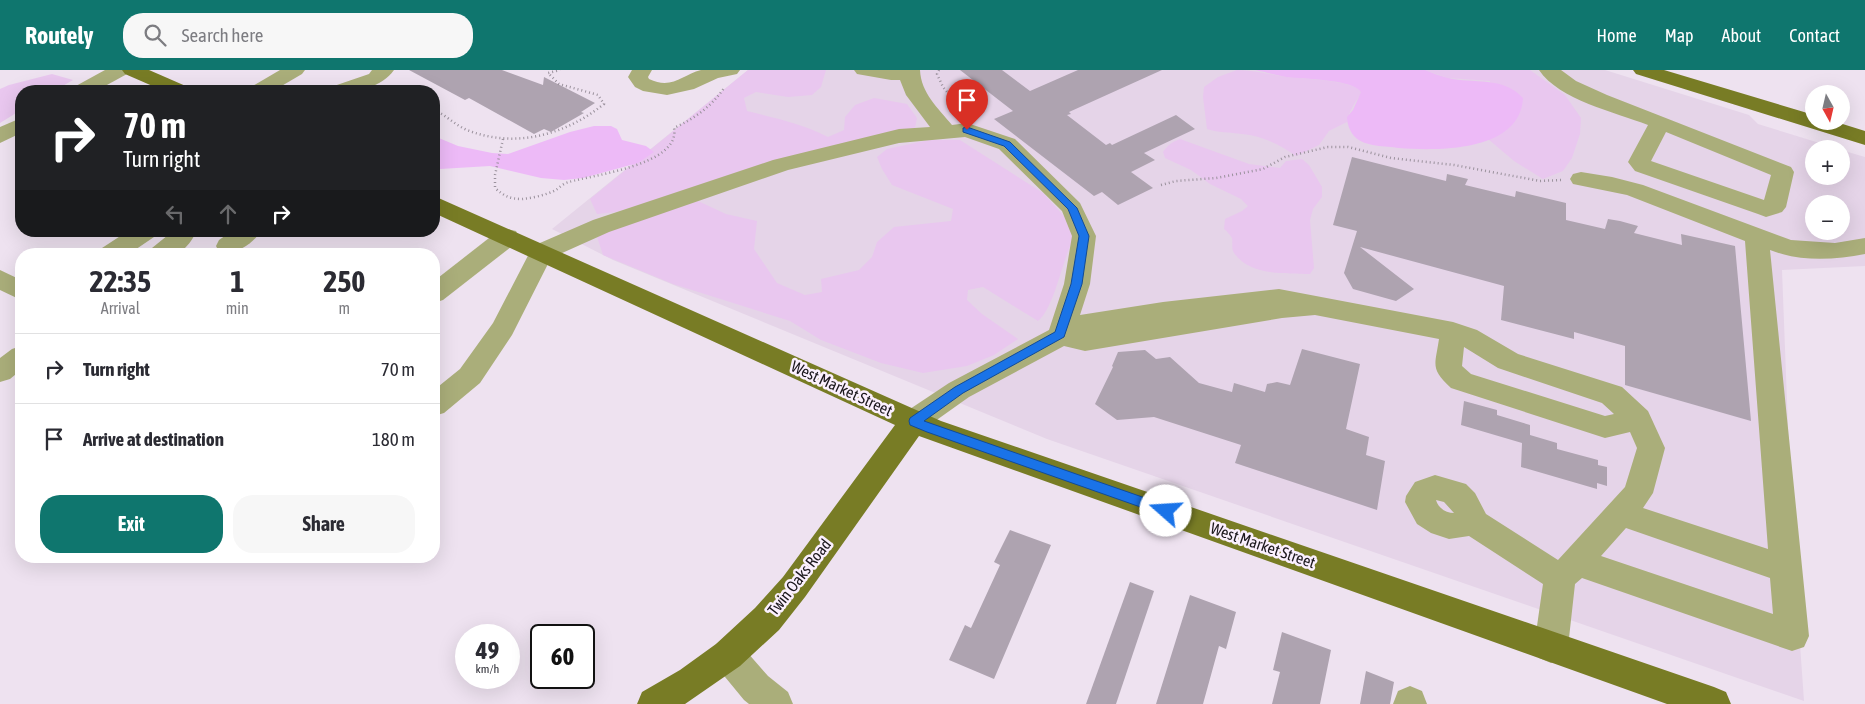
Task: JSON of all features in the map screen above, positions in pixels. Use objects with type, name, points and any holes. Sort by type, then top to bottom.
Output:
[{"type":"main road","points":[[132,70],[166,85]]},
{"type":"main road","points":[[1643,70],[1865,138]]},
{"type":"main road","name":"West Market Street","points":[[440,207],[931,429],[1714,704]]},
{"type":"main road","name":"Twin Oaks Road","points":[[654,704],[692,682],[728,655],[767,619],[794,587],[914,421]]},
{"type":"street","points":[[92,85],[120,70]]},
{"type":"street","points":[[269,85],[295,70]]},
{"type":"street","points":[[356,85],[376,78],[384,70]]},
{"type":"street","points":[[642,70],[638,78],[642,83],[657,89],[687,85],[720,74]]},
{"type":"street","points":[[864,70],[891,74],[910,72],[909,78],[919,97],[946,132]]},
{"type":"street","points":[[1549,70],[1561,82],[1569,86],[1660,122],[1722,172]]},
{"type":"street","points":[[1660,122],[1639,162],[1642,166],[1722,172]]},
{"type":"street","points":[[0,136],[15,127]]},
{"type":"street","points":[[440,400],[470,376],[503,328],[542,252],[602,226],[780,165],[899,136],[967,130],[1007,144],[1072,208],[1084,236],[1076,284],[1060,334],[959,390],[914,421]]},
{"type":"street","points":[[1702,217],[1722,172]]},
{"type":"street","points":[[1581,179],[1634,190],[1757,238],[1788,248],[1835,250],[1865,246]]},
{"type":"street","points":[[120,248],[137,237]]},
{"type":"street","points":[[169,248],[182,237]]},
{"type":"street","points":[[228,246],[241,237]]},
{"type":"street","points":[[440,289],[507,237]]},
{"type":"street","points":[[1473,522],[1569,570],[1792,636],[1757,238]]},
{"type":"street","points":[[0,279],[15,288]]},
{"type":"street","points":[[1060,334],[1084,341],[1282,309],[1315,306],[1453,332],[1468,337],[1508,361],[1612,395],[1638,419],[1650,448],[1638,493],[1569,570],[1551,647]]},
{"type":"street","points":[[1453,332],[1448,370],[1461,381],[1605,427],[1638,419]]},
{"type":"street","points":[[0,372],[15,361]]},
{"type":"street","points":[[1621,513],[1785,569]]},
{"type":"street","points":[[728,655],[756,688],[776,704]]},
{"type":"path","points":[[440,114],[467,130],[503,139],[514,140],[548,135],[574,124],[604,104],[604,100],[593,93],[560,85],[548,73],[560,70]]},
{"type":"path","points":[[939,70],[937,74],[943,87],[972,122],[978,134]]},
{"type":"path","points":[[503,139],[501,154],[494,174],[495,188],[504,196],[522,198],[551,192],[566,182],[610,174],[638,166],[666,150],[675,133],[674,128],[693,120],[715,102],[720,74]]},
{"type":"path","points":[[1161,185],[1176,180],[1216,178],[1263,169],[1285,157],[1328,147],[1348,147],[1391,158],[1454,165],[1540,181],[1581,179]]},
{"type":"shaded area","points":[[748,70],[1605,70],[1749,115],[1758,124],[1810,140],[1805,140],[1805,185],[1850,185],[1850,153],[1865,157],[1865,266],[1782,270],[1792,531],[1804,701],[1047,439],[613,260],[552,229]]},
{"type":"shaded area","points":[[748,70],[826,70],[821,87],[812,95],[788,97],[756,92],[744,98],[747,111],[799,125],[828,137],[844,130],[845,117],[855,105],[874,98],[907,104],[917,118],[915,128],[789,160],[616,212],[597,214],[590,199]]},
{"type":"shaded area","points":[[1237,70],[1339,83],[1357,88],[1362,92],[1350,111],[1347,122],[1329,131],[1319,145],[1296,156],[1277,144],[1263,139],[1207,129],[1203,97],[1204,87],[1218,77]]},
{"type":"shaded area","points":[[1255,70],[1425,70],[1458,80],[1488,82],[1506,86],[1523,98],[1518,116],[1508,129],[1493,138],[1455,148],[1415,149],[1382,146],[1364,143],[1353,135],[1349,128],[1347,117],[1353,110],[1361,92],[1356,88],[1338,82],[1286,77]]},
{"type":"shaded area","points":[[1425,70],[1530,70],[1565,95],[1581,118],[1580,134],[1572,158],[1563,171],[1543,179],[1514,161],[1488,139],[1499,134],[1490,81],[1448,78]]},
{"type":"shaded area","points":[[52,74],[73,80],[64,85],[15,85],[15,114],[0,123],[0,89]]},
{"type":"shaded area","points":[[594,126],[611,126],[617,129],[622,140],[646,146],[654,152],[638,163],[583,178],[564,180],[541,178],[490,166],[440,169],[440,138],[458,146],[492,153],[508,154],[570,132]]},
{"type":"shaded area","points":[[1180,139],[1249,164],[1280,168],[1286,161],[1302,159],[1309,165],[1322,187],[1322,197],[1313,209],[1310,220],[1314,268],[1310,274],[1279,273],[1258,269],[1249,266],[1234,253],[1232,238],[1224,229],[1225,219],[1248,206],[1241,199],[1210,184],[1191,170],[1165,158],[1163,152],[1170,144]]},
{"type":"shaded area","points":[[929,140],[960,140],[1043,193],[1070,223],[1074,238],[1054,294],[1044,314],[1038,321],[983,287],[968,290],[967,300],[982,314],[1018,339],[994,355],[967,366],[923,373],[881,363],[821,340],[790,321],[673,284],[603,255],[596,234],[698,201],[726,214],[757,221],[754,249],[777,283],[805,295],[822,292],[821,279],[859,270],[872,257],[877,242],[894,227],[951,221],[953,209],[892,185],[877,157],[887,149]]},
{"type":"building","points":[[409,70],[502,70],[543,85],[544,77],[595,103],[581,112],[584,113],[551,132],[544,129],[534,134],[469,98],[465,100]]},
{"type":"building","points":[[960,70],[1002,70],[1030,91],[1078,70],[1162,70],[1069,112],[1071,114],[1067,115],[1106,145],[1110,143],[1112,145],[1176,115],[1195,129],[1144,153],[1155,160],[1131,172],[1153,188],[1118,205],[1102,192],[1094,196],[994,119],[1013,111]]},
{"type":"building","points":[[1352,157],[1446,181],[1447,174],[1468,179],[1465,185],[1515,197],[1516,191],[1566,203],[1566,220],[1605,229],[1608,219],[1638,226],[1634,233],[1682,245],[1681,234],[1735,246],[1751,421],[1625,385],[1625,346],[1574,332],[1574,339],[1501,320],[1504,286],[1360,247],[1414,289],[1396,301],[1353,289],[1344,273],[1357,231],[1333,225]]},
{"type":"building","points":[[1302,349],[1360,364],[1346,429],[1369,437],[1366,455],[1385,461],[1377,510],[1235,463],[1241,445],[1154,417],[1117,420],[1095,404],[1118,352],[1145,350],[1156,359],[1170,357],[1199,383],[1232,392],[1234,383],[1265,392],[1267,384],[1277,382],[1290,385]]},
{"type":"building","points":[[1464,401],[1497,410],[1497,415],[1530,425],[1530,435],[1557,443],[1557,449],[1598,460],[1598,465],[1607,467],[1607,486],[1597,483],[1597,489],[1521,467],[1522,443],[1461,425]]},
{"type":"building","points":[[1010,530],[1051,545],[994,679],[949,660],[965,625],[971,628],[1000,565],[994,562]]},
{"type":"building","points":[[1130,582],[1154,591],[1116,704],[1086,704]]},
{"type":"building","points":[[1190,595],[1236,612],[1226,649],[1219,646],[1203,704],[1156,704]]},
{"type":"building","points":[[1282,632],[1331,650],[1320,704],[1272,704],[1280,672],[1273,670]]},
{"type":"building","points":[[1366,671],[1394,682],[1390,704],[1360,704]]},
{"type":"route","points":[[967,130],[1007,144],[1072,208],[1084,236],[1076,284],[1060,334],[959,390],[914,421],[931,429],[1166,511]]}]
